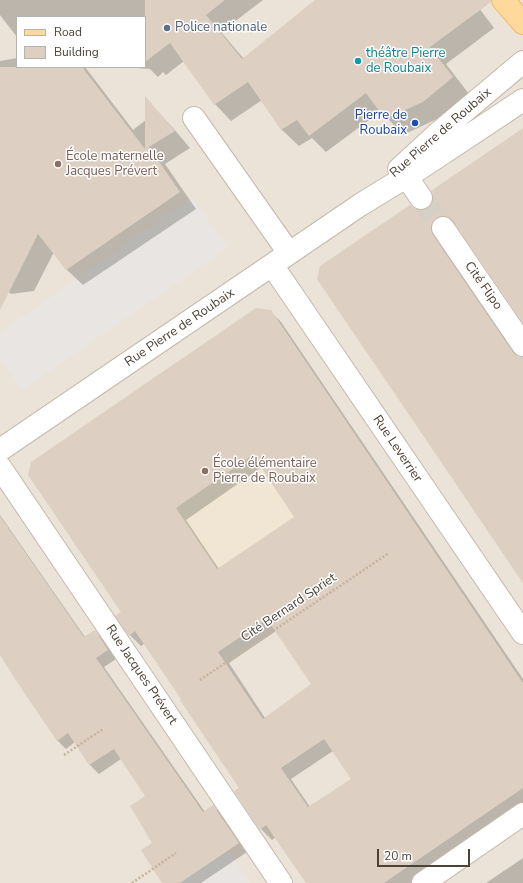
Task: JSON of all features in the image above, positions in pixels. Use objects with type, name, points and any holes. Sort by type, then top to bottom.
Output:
[{"type":"main road","points":[[503,0],[523,23]]},
{"type":"street","name":"Rue Pierre de Roubaix","points":[[360,205],[427,143],[523,62]]},
{"type":"street","name":"Rue Pierre de Roubaix","points":[[0,450],[360,205],[523,100]]},
{"type":"street","points":[[194,118],[289,253]]},
{"type":"street","points":[[406,176],[421,198]]},
{"type":"street","name":"Cité Flipo","points":[[443,228],[523,345]]},
{"type":"street","name":"Rue Leverrier","points":[[272,265],[523,633]]},
{"type":"street","name":"Rue Jacques Prévert","points":[[0,467],[281,883]]},
{"type":"street","points":[[423,883],[523,814]]},
{"type":"path","name":"Cité Bernard Spriet","points":[[200,680],[389,553]]},
{"type":"path","points":[[64,755],[103,729]]},
{"type":"path","points":[[132,883],[176,853]]},
{"type":"shaded area","points":[[0,0],[523,0],[523,883],[0,883]]},
{"type":"shaded area","points":[[192,197],[228,248],[22,390],[0,359],[0,333]]},
{"type":"shaded area","name":"École élémentaire Pierre de Roubaix","points":[[199,347],[319,521],[211,594],[91,421]]},
{"type":"shaded area","points":[[228,851],[250,883],[180,883]]},
{"type":"building","name":"théâtre Pierre de Roubaix","points":[[145,0],[225,0],[206,15],[242,59],[315,0],[491,0],[491,2],[430,47],[453,77],[423,102],[385,119],[366,93],[309,136],[297,120],[281,130],[248,82],[214,105],[170,43],[146,61]]},
{"type":"building","points":[[0,67],[83,68],[145,149],[145,96],[175,131],[149,147],[180,192],[66,270],[38,234],[0,310]]},
{"type":"building","points":[[523,128],[523,323],[453,221],[448,217],[442,216],[436,218],[432,222],[431,229],[433,235],[513,352],[517,356],[523,357],[523,583],[317,279],[320,266],[410,205],[415,209],[422,210],[428,208],[432,204],[433,197],[431,191]]},
{"type":"building","points":[[256,308],[271,310],[523,683],[523,788],[384,883],[306,883],[266,825],[260,830],[234,791],[239,788],[135,631],[129,636],[115,616],[121,612],[28,475],[31,462]],"holes":[[[253,455],[294,517],[217,569],[176,508]],[[267,619],[311,684],[263,719],[218,652]],[[324,739],[351,779],[308,807],[281,768]]]},
{"type":"building","points":[[0,516],[84,637],[95,630],[108,650],[96,658],[203,812],[213,805],[239,843],[180,883],[162,883],[141,850],[152,843],[130,806],[145,796],[114,749],[89,765],[68,733],[57,741],[0,654]]},
{"type":"tunnel","points":[[421,198],[443,228]]},
{"type":"place","name":"Police nationale","points":[[167,28]]},
{"type":"place","name":"théâtre Pierre de Roubaix","points":[[358,61]]},
{"type":"place","name":"Pierre de Roubaix","points":[[415,123]]},
{"type":"place","name":"École maternelle Jacques Prévert","points":[[58,164]]},
{"type":"place","name":"École élémentaire Pierre de Roubaix","points":[[205,471]]}]
